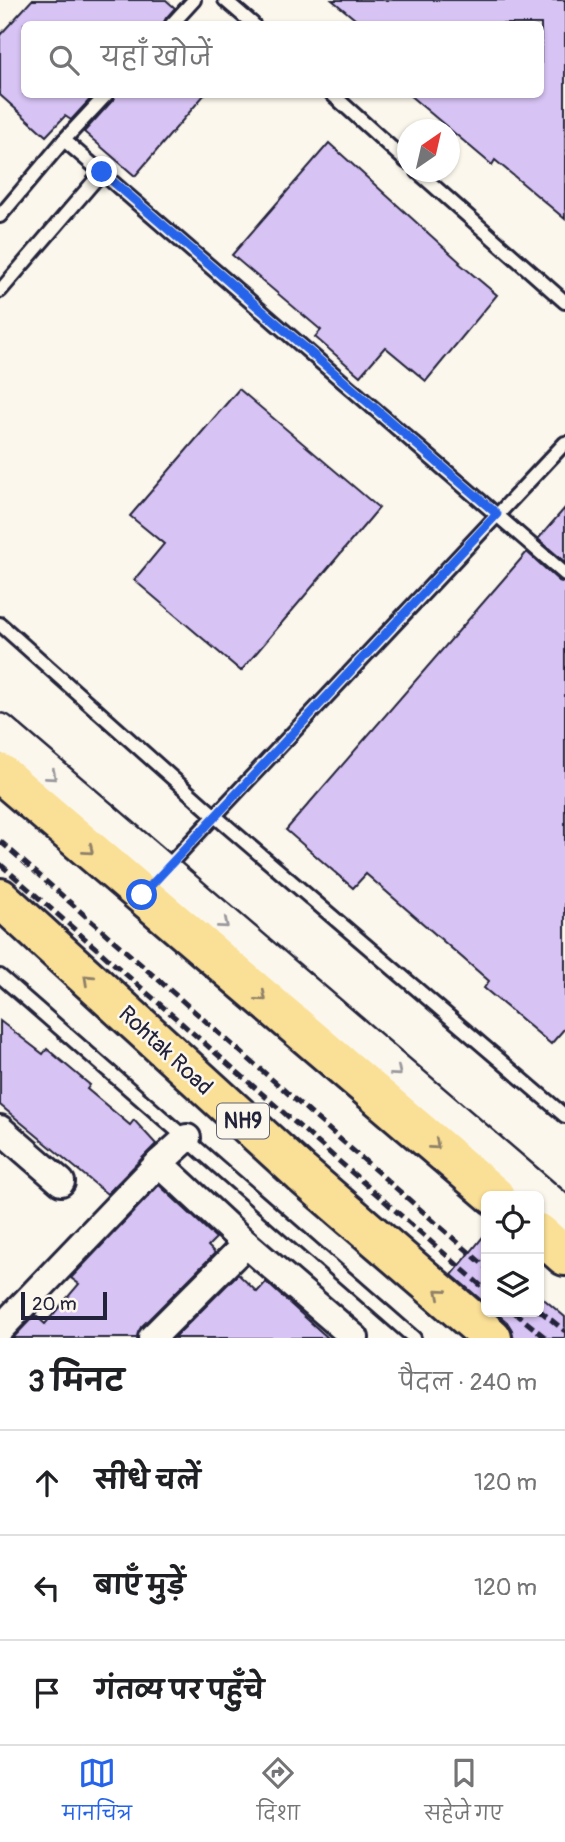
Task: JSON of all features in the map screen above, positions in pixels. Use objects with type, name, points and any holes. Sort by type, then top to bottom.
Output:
[{"type":"highway","points":[[0,774],[152,883],[490,1191]]},
{"type":"highway","name":"Rohtak Road","points":[[0,898],[273,1147],[492,1338]]},
{"type":"highway","points":[[544,1237],[565,1256]]},
{"type":"street","points":[[0,731],[152,883],[565,1215]]},
{"type":"street","points":[[0,1129],[61,1182]]},
{"type":"street","points":[[0,1329],[159,1163],[187,1138]]},
{"type":"street","points":[[159,1163],[246,1244],[355,1338]]},
{"type":"street","points":[[168,1333],[246,1244]]},
{"type":"lane","points":[[175,21],[194,0]]},
{"type":"lane","points":[[225,0],[250,21]]},
{"type":"lane","points":[[0,216],[103,98]]},
{"type":"lane","points":[[336,98],[397,152]]},
{"type":"lane","points":[[64,140],[565,574]]},
{"type":"lane","points":[[0,291],[102,172]]},
{"type":"lane","points":[[429,182],[565,302]]},
{"type":"lane","points":[[152,883],[565,443]]},
{"type":"lane","points":[[0,624],[215,816],[565,1116]]},
{"type":"lane","points":[[0,976],[414,1338]]},
{"type":"building","points":[[32,0],[166,0],[175,8],[164,21],[21,21],[21,98],[91,98],[71,120],[65,116],[46,136],[0,95],[0,35]]},
{"type":"building","points":[[332,0],[565,0],[565,219],[495,160],[492,165],[460,138],[460,119],[438,119],[413,98],[544,98],[544,21],[357,21]]},
{"type":"building","points":[[202,98],[135,176],[84,132],[113,100]]},
{"type":"building","points":[[329,143],[497,295],[426,381],[385,347],[360,376],[315,337],[321,330],[232,255]]},
{"type":"building","points":[[239,389],[379,508],[241,671],[134,580],[164,544],[130,516]]},
{"type":"building","points":[[565,508],[565,562],[538,539]]},
{"type":"building","points":[[527,552],[559,581],[565,583],[565,1028],[551,1044],[484,988],[489,981],[366,874],[353,888],[286,830]]},
{"type":"building","points":[[0,1021],[43,1054],[47,1049],[90,1085],[87,1089],[130,1125],[134,1120],[156,1144],[107,1194],[0,1105]]},
{"type":"building","points":[[159,1185],[216,1238],[208,1246],[215,1253],[141,1327],[137,1338],[13,1338],[35,1315],[45,1324],[79,1284],[71,1278]]},
{"type":"building","points":[[481,1239],[481,1300],[452,1275]]},
{"type":"building","points":[[238,1274],[257,1292],[266,1282],[328,1338],[174,1338]]},
{"type":"building","points":[[544,1299],[565,1317],[565,1338],[513,1338],[507,1322],[501,1317],[544,1317]]},
{"type":"railway","points":[[0,841],[481,1263]]},
{"type":"railway","points":[[0,864],[481,1286]]},
{"type":"railway","points":[[544,1314],[565,1331]]},
{"type":"railway","points":[[520,1317],[546,1338]]},
{"type":"route","points":[[102,172],[497,514],[142,895]]}]
